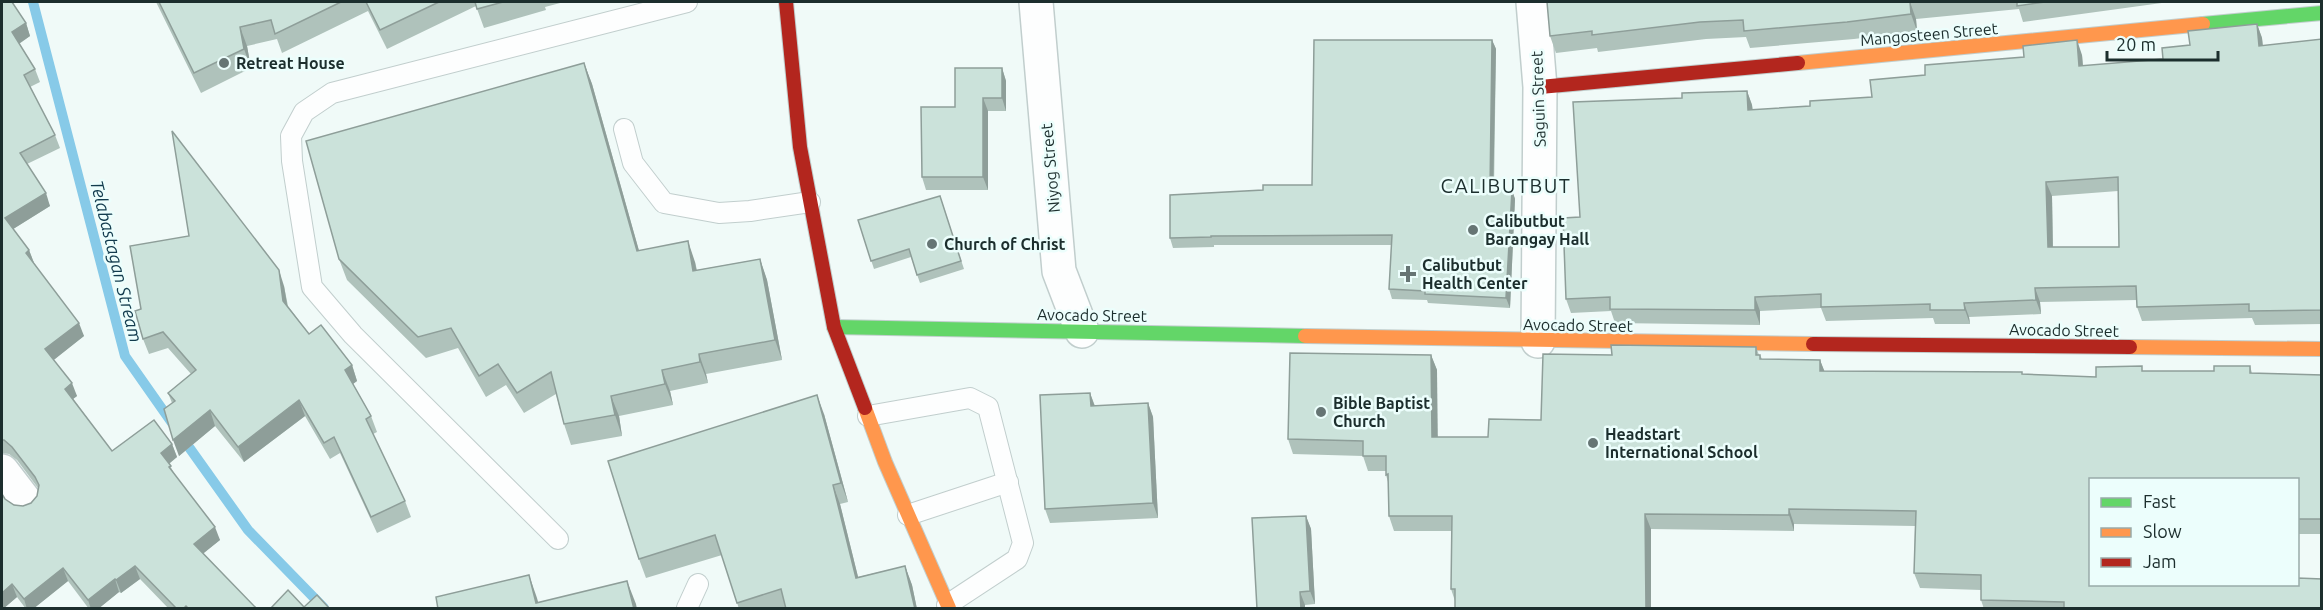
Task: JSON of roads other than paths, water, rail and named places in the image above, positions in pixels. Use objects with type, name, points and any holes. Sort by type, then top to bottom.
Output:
[{"type":"street","points":[[786,2],[800,147],[834,327],[908,515],[948,607]]},
{"type":"street","name":"Niyog Street","points":[[1036,2],[1059,271],[1082,331]]},
{"type":"street","name":"Saguin Street","points":[[1533,2],[1540,87],[1538,342]]},
{"type":"street","name":"Mangosteen Street","points":[[1540,87],[2322,13]]},
{"type":"street","name":"Avocado Street","points":[[834,327],[1538,342],[2322,349]]},
{"type":"street","points":[[2,471],[25,501]]},
{"type":"lane","points":[[558,538],[353,335],[312,287],[292,160],[291,136],[304,112],[333,93],[687,2]]},
{"type":"lane","points":[[624,129],[633,163],[664,203],[719,213],[810,202]]},
{"type":"lane","points":[[868,416],[970,398],[988,407],[1023,543],[1017,559],[948,607]]},
{"type":"lane","points":[[908,515],[1008,482]]},
{"type":"lane","points":[[687,609],[698,584]]},
{"type":"waterway","name":"Telabastagan Stream","points":[[33,2],[125,356],[172,423]]},
{"type":"waterway","name":"Telabastagan Stream","points":[[181,436],[248,530],[324,608]]},
{"type":"place","name":"Retreat House","points":[[224,63]]},
{"type":"place","name":"Calibutbut Barangay Hall","points":[[1473,230]]},
{"type":"place","name":"Church of Christ","points":[[932,244]]},
{"type":"place","name":"Calibutbut Health Center","points":[[1408,274]]},
{"type":"place","name":"Bible Baptist Church","points":[[1321,412]]},
{"type":"place","name":"Headstart International School","points":[[1593,443]]},
{"type":"district","name":"CALIBUTBUT","points":[[1506,185]]}]
